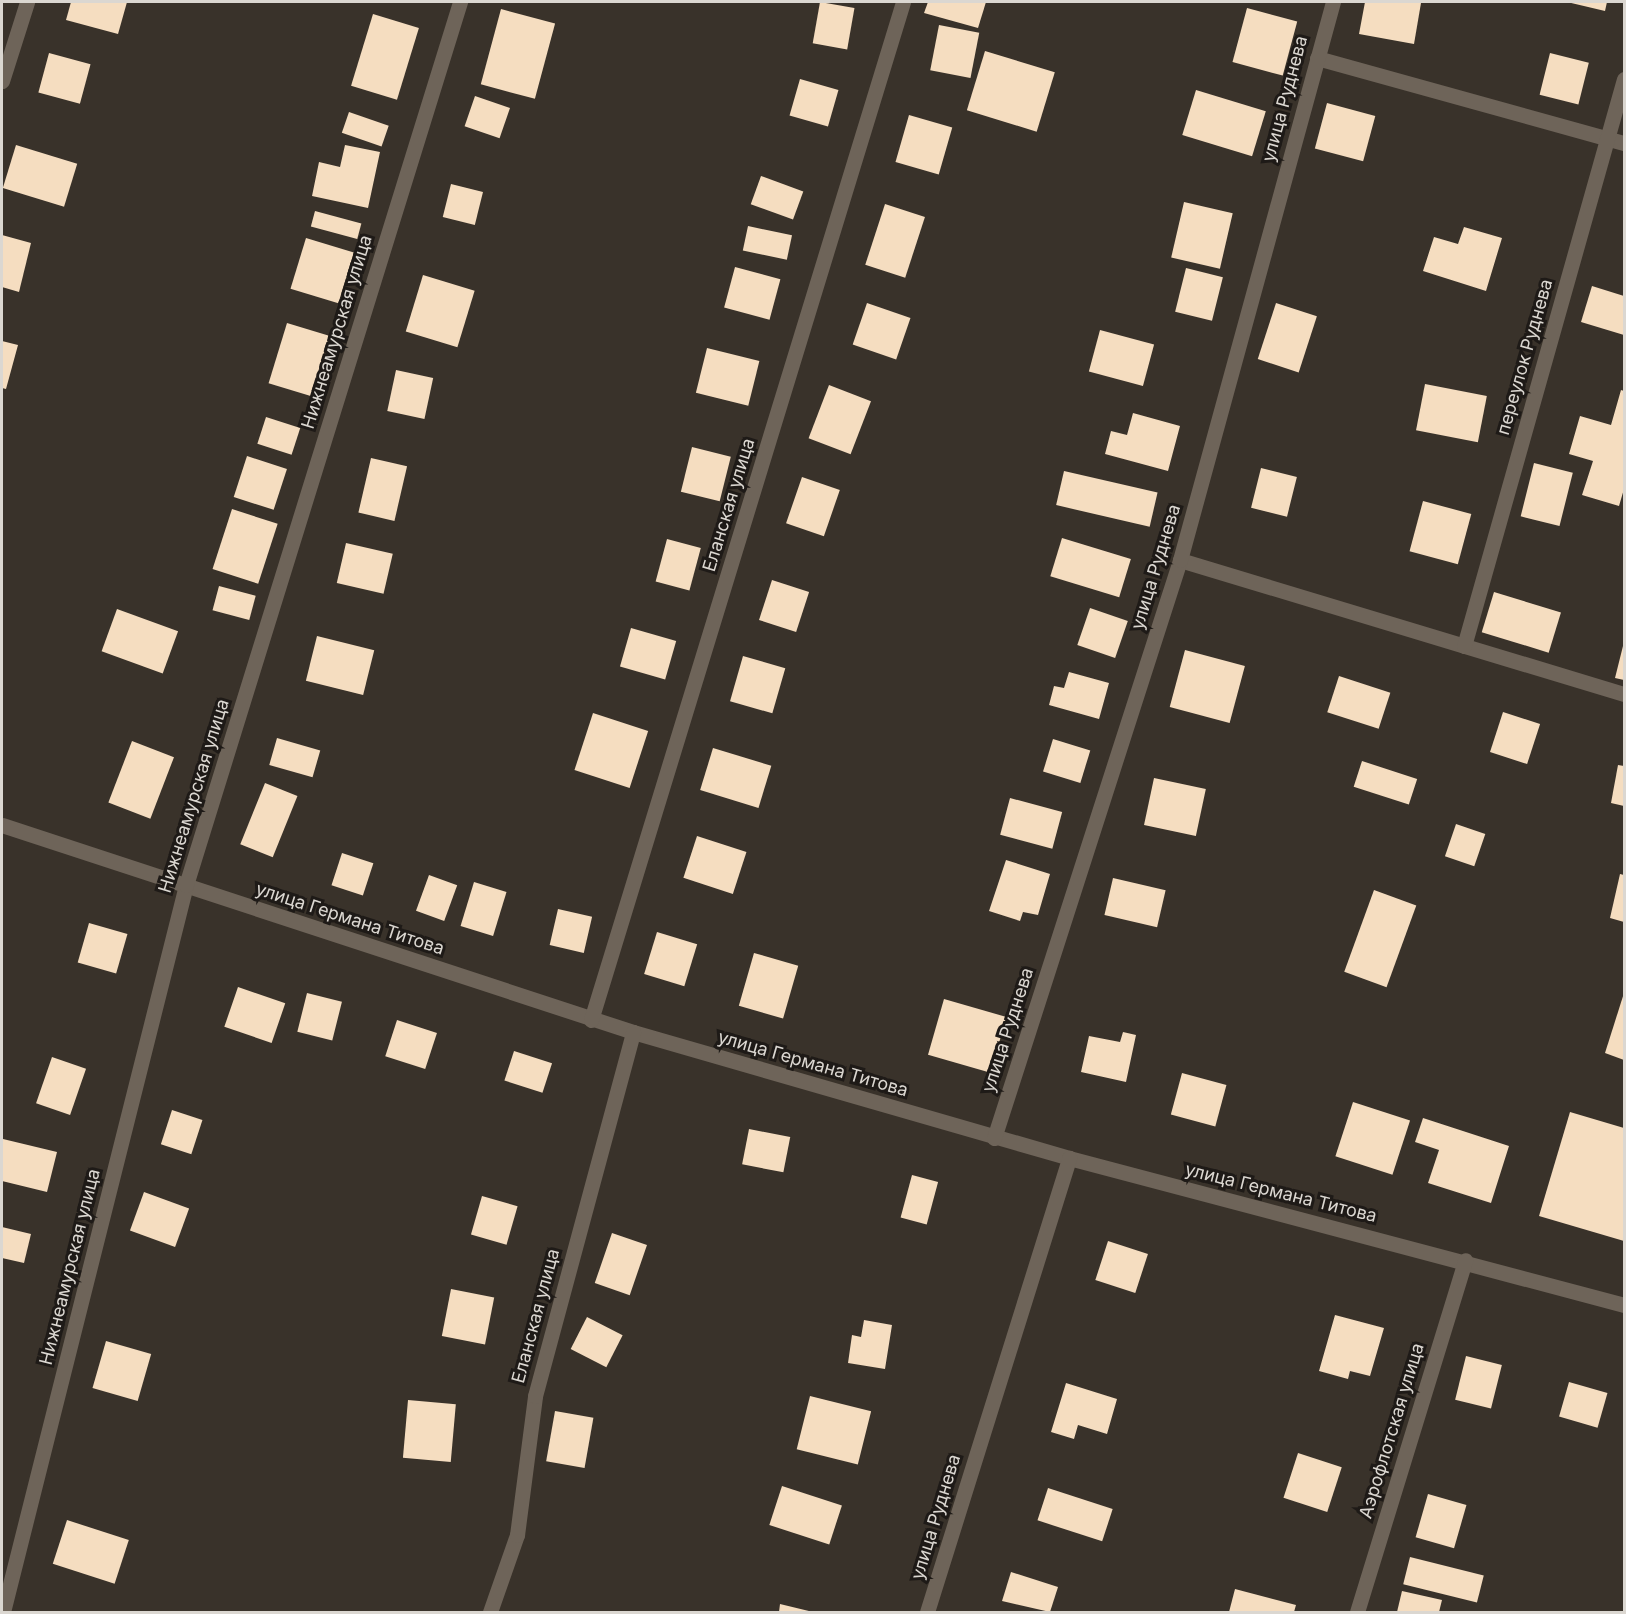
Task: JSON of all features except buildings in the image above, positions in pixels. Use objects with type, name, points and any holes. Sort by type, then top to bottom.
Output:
[{"type":"street","points":[[2,81],[27,2]]},
{"type":"street","name":"Нижнеамурская улица","points":[[3,1612],[186,885],[460,2]]},
{"type":"street","name":"Еланская улица","points":[[591,1020],[903,2]]},
{"type":"street","name":"улица Руднева","points":[[994,1138],[1180,560],[1333,2]]},
{"type":"street","points":[[1317,58],[1624,143]]},
{"type":"street","name":"переулок Руднева","points":[[1464,646],[1624,79]]},
{"type":"street","points":[[1180,560],[1624,694]]},
{"type":"street","name":"улица Германа Титова","points":[[2,825],[591,1020],[994,1138],[1465,1260],[1624,1305]]},
{"type":"street","name":"Еланская улица","points":[[490,1612],[517,1535],[535,1396],[633,1032]]},
{"type":"street","name":"улица Руднева","points":[[927,1612],[1069,1158]]},
{"type":"street","name":"Аэрофлотская улица","points":[[1357,1612],[1465,1260]]}]
